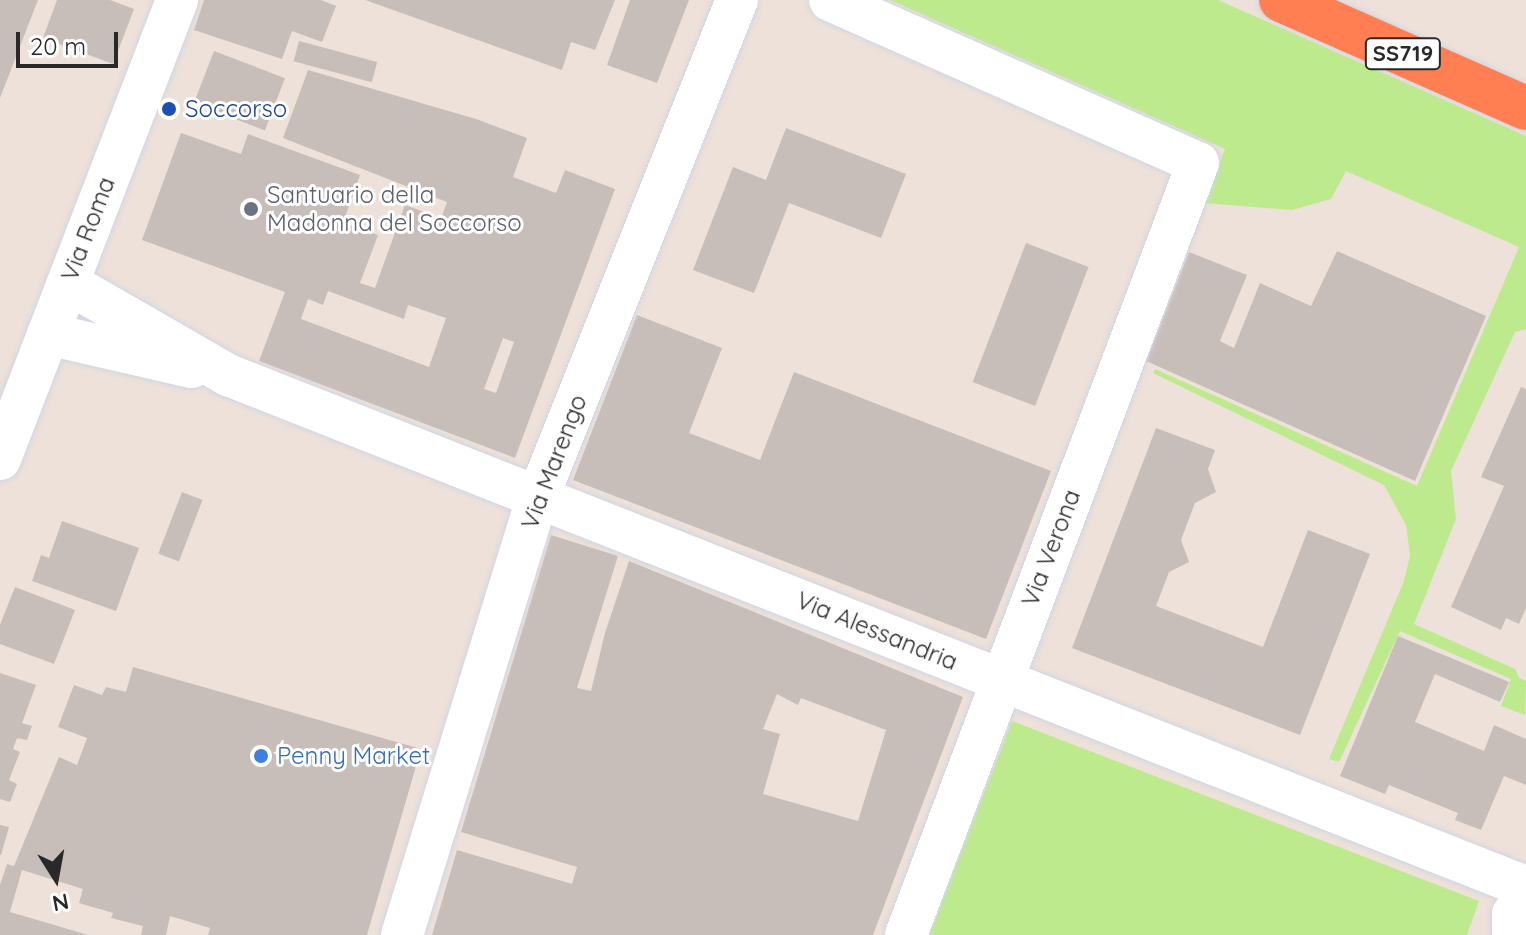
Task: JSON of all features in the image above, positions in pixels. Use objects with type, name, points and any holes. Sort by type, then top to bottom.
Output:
[{"type":"highway","name":"SS719","points":[[1281,0],[1526,108]]},
{"type":"street","name":"Via Roma","points":[[0,459],[177,0]]},
{"type":"street","name":"Via Marengo","points":[[402,935],[538,497],[737,0]]},
{"type":"street","name":"Via Verona","points":[[830,0],[1198,163],[906,935]]},
{"type":"street","name":"Via Alessandria","points":[[68,283],[228,375],[1526,887]]},
{"type":"street","name":"Via Alessandria","points":[[48,334],[228,375]]},
{"type":"street","points":[[1513,935],[1513,914],[1526,897]]},
{"type":"green space","points":[[890,0],[1218,0],[1526,136],[1526,329],[1515,332],[1451,471],[1456,519],[1414,624],[1515,669],[1519,678],[1526,681],[1525,715],[1501,706],[1511,679],[1400,631],[1339,762],[1329,759],[1404,581],[1410,555],[1406,525],[1384,485],[1153,373],[1155,369],[1417,486],[1519,247],[1346,171],[1331,199],[1292,210],[1204,203],[1225,149]]},
{"type":"green space","points":[[1012,721],[1479,901],[1467,935],[929,935]]},
{"type":"building","points":[[0,0],[38,0],[0,98]]},
{"type":"building","points":[[57,0],[110,0],[134,9],[113,64],[43,38]]},
{"type":"building","points":[[204,0],[321,0],[336,6],[322,42],[292,31],[282,59],[194,30]]},
{"type":"building","points":[[365,0],[615,0],[595,50],[571,42],[562,70]]},
{"type":"building","points":[[630,0],[689,0],[657,83],[607,65]]},
{"type":"building","points":[[299,41],[377,62],[372,82],[294,61]]},
{"type":"building","points":[[214,51],[285,78],[265,131],[194,103]]},
{"type":"building","points":[[308,70],[476,119],[527,138],[513,177],[556,193],[565,170],[615,189],[515,458],[259,361],[285,292],[142,240],[181,133],[241,154],[248,134],[360,175],[343,223],[378,235],[360,283],[375,288],[405,205],[441,218],[447,202],[283,138]],"holes":[[[328,291],[404,319],[408,305],[446,318],[429,367],[301,319],[308,299],[323,305]],[[503,338],[514,342],[496,393],[484,389]]]},
{"type":"building","points":[[786,128],[906,174],[881,238],[789,203],[754,293],[693,270],[733,167],[766,180]]},
{"type":"building","points":[[1026,243],[1089,267],[1035,406],[973,382]]},
{"type":"building","points":[[1337,251],[1486,316],[1415,481],[1146,361],[1189,252],[1247,275],[1220,341],[1234,348],[1260,283],[1311,306]]},
{"type":"building","points":[[637,315],[722,348],[689,433],[760,460],[794,372],[1051,471],[986,639],[573,480]]},
{"type":"building","points":[[1521,387],[1526,389],[1526,608],[1519,624],[1506,618],[1501,630],[1451,607],[1504,486],[1481,477]]},
{"type":"building","points":[[1156,428],[1215,450],[1208,469],[1216,492],[1195,503],[1181,540],[1189,562],[1169,572],[1156,606],[1263,647],[1308,530],[1370,554],[1300,735],[1072,648]]},
{"type":"building","points":[[182,492],[203,500],[179,562],[158,554]]},
{"type":"building","points":[[62,521],[139,548],[116,611],[32,581],[41,555],[49,558]]},
{"type":"building","points":[[551,535],[618,556],[577,688],[591,691],[605,633],[629,561],[963,697],[873,935],[432,935],[457,850],[572,884],[577,867],[461,832]],"holes":[[[777,694],[798,705],[801,698],[886,730],[858,821],[763,794],[780,734],[763,729]]]},
{"type":"building","points":[[15,587],[75,610],[54,664],[0,644],[0,625]]},
{"type":"building","points":[[1398,636],[1509,682],[1500,702],[1435,674],[1415,722],[1484,751],[1494,725],[1526,739],[1526,785],[1504,776],[1481,830],[1455,820],[1458,813],[1389,785],[1385,794],[1340,776]]},
{"type":"building","points":[[133,667],[421,749],[367,935],[208,935],[210,928],[170,916],[166,935],[141,935],[143,926],[111,918],[113,913],[79,903],[83,889],[22,870],[10,912],[88,935],[0,935],[0,885],[7,864],[14,866],[59,757],[77,765],[87,738],[58,727],[74,685],[102,695],[106,687],[126,692]]},
{"type":"building","points":[[0,673],[36,685],[22,723],[32,726],[27,740],[17,738],[13,749],[20,752],[9,780],[17,784],[10,802],[0,799]]},
{"type":"building","points":[[0,825],[9,827],[1,855],[0,855]]},
{"type":"place","name":"Soccorso","points":[[169,109]]},
{"type":"place","name":"Santuario della Madonna del Soccorso","points":[[251,209]]},
{"type":"place","name":"Penny Market","points":[[261,756]]}]
